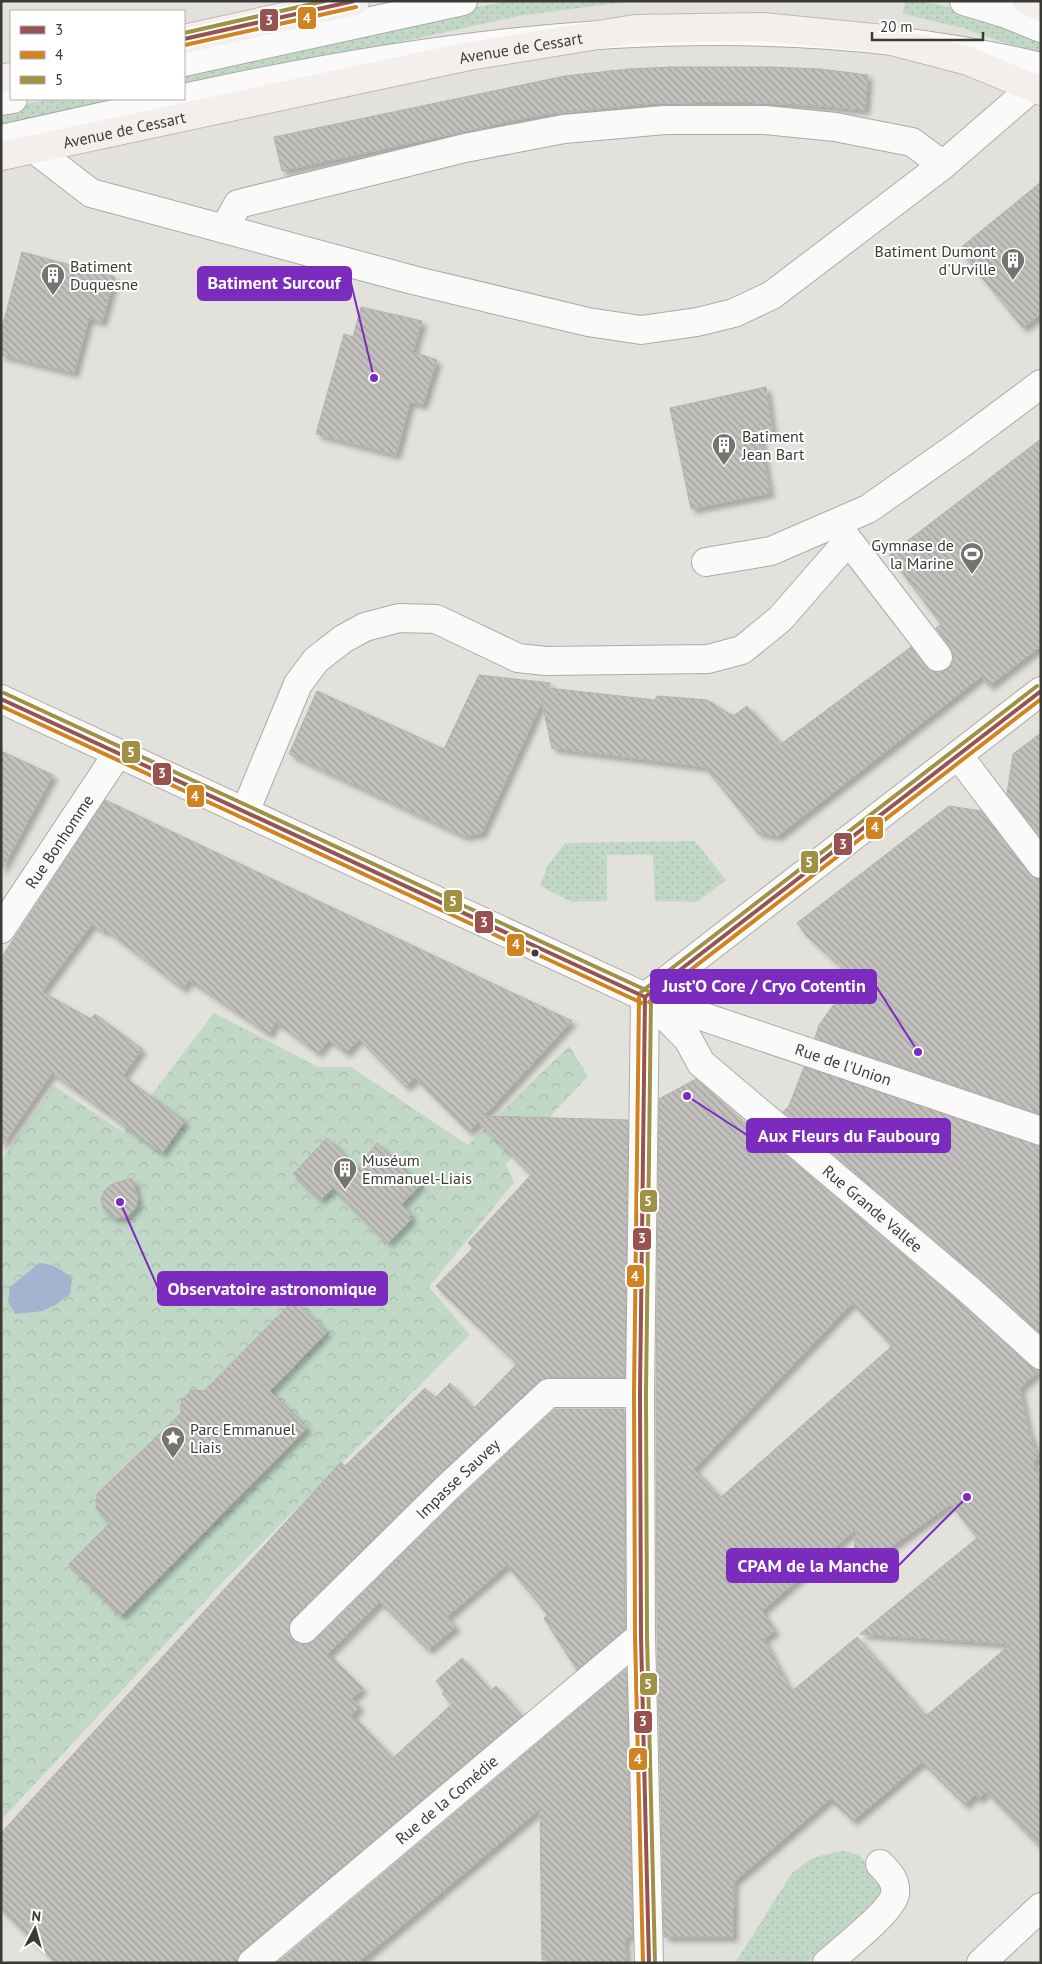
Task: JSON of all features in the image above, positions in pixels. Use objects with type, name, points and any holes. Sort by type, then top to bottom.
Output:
[{"type":"main road","points":[[185,39],[355,1]]},
{"type":"main road","points":[[1026,1],[1041,7]]},
{"type":"main road","name":"Avenue de Cessart","points":[[1,156],[469,56],[635,29],[762,27],[884,39],[1038,82]]},
{"type":"street","points":[[185,62],[463,1]]},
{"type":"street","points":[[964,1],[1004,13],[1041,28]]},
{"type":"street","points":[[34,148],[91,193],[463,292],[588,322],[640,330],[697,322],[734,313],[772,295],[943,165],[1038,82],[959,37],[887,20],[840,13],[714,7],[649,10],[585,17],[479,33],[185,98]]},
{"type":"street","points":[[1,139],[174,100]]},
{"type":"street","points":[[224,229],[238,204],[351,176],[465,148],[564,129],[665,120],[765,120],[835,127],[912,142],[943,165]]},
{"type":"street","points":[[246,812],[298,684],[316,660],[343,639],[365,627],[399,618],[436,619],[518,658],[546,662],[708,659],[742,650],[780,619],[842,532],[868,509],[962,443],[1041,384]]},
{"type":"street","points":[[706,562],[770,551],[842,532]]},
{"type":"street","points":[[842,532],[938,657]]},
{"type":"street","points":[[645,997],[1041,691]]},
{"type":"street","points":[[1,699],[645,997]]},
{"type":"street","name":"Rue Bonhomme","points":[[1,930],[118,753]]},
{"type":"street","points":[[958,755],[1041,864]]},
{"type":"street","points":[[645,997],[640,1393],[641,1636],[649,1963]]},
{"type":"street","name":"Rue de l'Union","points":[[645,997],[1041,1131]]},
{"type":"street","name":"Rue Grande Vallée","points":[[645,997],[688,1039],[701,1063],[968,1289],[1041,1355]]},
{"type":"street","name":"Impasse Sauvey","points":[[304,1629],[447,1488],[549,1393],[640,1393]]},
{"type":"street","name":"Rue de la Comédie","points":[[252,1963],[641,1636]]},
{"type":"street","points":[[827,1963],[862,1933],[890,1905],[895,1894],[892,1877],[880,1864]]},
{"type":"street","points":[[981,1963],[1041,1907]]},
{"type":"green space","points":[[509,1],[634,1],[518,16],[185,90],[185,70]]},
{"type":"green space","points":[[905,1],[922,2],[957,9],[1041,40],[1041,56],[963,28],[903,14]]},
{"type":"green space","points":[[45,100],[138,100],[1,129],[1,111]]},
{"type":"green space","points":[[695,841],[726,880],[697,902],[655,901],[653,855],[607,855],[607,901],[572,902],[540,886],[548,865],[565,843]]},
{"type":"green space","name":"Parc Emmanuel Liais","points":[[214,1013],[318,1067],[351,1067],[468,1145],[569,1046],[588,1076],[506,1164],[514,1182],[429,1287],[470,1335],[221,1584],[1,1820],[1,1161],[54,1086],[123,1132]]},
{"type":"green space","points":[[844,1851],[859,1855],[883,1882],[884,1892],[819,1956],[803,1963],[735,1963],[792,1873],[809,1860],[822,1855]]},
{"type":"water","points":[[39,1263],[49,1264],[72,1278],[70,1294],[57,1304],[43,1311],[15,1314],[8,1302],[10,1287]]},
{"type":"building","points":[[771,67],[820,69],[868,75],[865,110],[741,102],[655,103],[539,115],[282,171],[274,137],[565,76],[628,69]]},
{"type":"building","name":"Batiment Dumont d'Urville","points":[[1041,182],[1041,314],[1023,328],[959,249]]},
{"type":"building","name":"Batiment Duquesne","points":[[22,252],[115,277],[102,322],[89,318],[74,373],[1,355],[1,332]]},
{"type":"building","points":[[361,307],[422,321],[413,352],[437,360],[423,405],[410,402],[396,455],[316,434],[344,334],[353,337]]},
{"type":"building","name":"Batiment Jean Bart","points":[[766,387],[773,435],[760,438],[770,493],[691,509],[670,408]]},
{"type":"building","points":[[1041,439],[1041,646],[989,686],[982,676],[778,836],[758,833],[705,767],[552,748],[542,702],[482,833],[464,836],[289,754],[317,691],[444,749],[479,675],[550,683],[548,688],[655,700],[657,696],[707,700],[733,716],[747,706],[781,744],[911,647],[926,667],[932,671],[941,672],[948,669],[953,662],[953,654],[936,628],[941,624],[889,555]]},
{"type":"building","points":[[1041,733],[1041,838],[1007,794],[1013,754]]},
{"type":"building","points":[[1,751],[53,775],[1,871]]},
{"type":"building","points":[[105,800],[572,1021],[484,1116],[628,1120],[625,1377],[549,1377],[538,1382],[436,1477],[289,1624],[289,1632],[293,1640],[299,1644],[307,1644],[315,1640],[458,1499],[555,1409],[624,1409],[625,1629],[577,1670],[544,1618],[548,1615],[507,1565],[447,1617],[456,1627],[428,1650],[380,1602],[328,1654],[363,1689],[352,1698],[360,1707],[352,1715],[393,1758],[452,1704],[442,1694],[445,1691],[436,1681],[462,1658],[491,1691],[496,1686],[522,1716],[242,1951],[237,1963],[56,1963],[1,1910],[1,1833],[341,1462],[345,1466],[425,1388],[435,1398],[450,1383],[474,1408],[517,1364],[436,1286],[473,1248],[468,1243],[531,1175],[479,1122],[469,1132],[415,1078],[406,1087],[359,1039],[346,1053],[329,1040],[318,1053],[276,1022],[269,1034],[189,980],[183,989],[106,930],[103,932],[92,924],[42,992],[91,1019],[95,1014],[142,1049],[123,1076],[185,1121],[162,1153],[52,1073],[1,1147],[1,958]]},
{"type":"building","points":[[949,806],[981,811],[1029,873],[1035,878],[1041,879],[1041,1114],[815,1038],[819,1025],[853,978],[807,936],[797,923]]},
{"type":"building","points":[[804,1067],[1041,1146],[1041,1334],[978,1277],[783,1112],[789,1106]]},
{"type":"building","points":[[696,1079],[761,1137],[762,1135],[958,1301],[1031,1367],[1040,1370],[1020,1388],[1028,1429],[1039,1459],[1033,1461],[1041,1482],[1041,1848],[986,1792],[979,1799],[975,1795],[965,1805],[922,1762],[853,1821],[830,1799],[734,1882],[733,1937],[664,1937],[657,1636],[656,1393],[659,1099]],"holes":[[[852,1303],[892,1346],[721,1497],[694,1469]],[[951,1504],[977,1538],[860,1634],[1011,1644],[926,1716],[857,1637],[791,1692],[764,1639],[775,1631],[762,1611],[856,1529],[852,1575]]]},
{"type":"building","name":"Muséum Emmanuel-Liais","points":[[327,1138],[358,1167],[377,1143],[421,1184],[401,1205],[411,1214],[409,1217],[412,1219],[388,1243],[333,1188],[320,1200],[293,1174]]},
{"type":"building","points":[[132,1178],[138,1199],[136,1207],[127,1217],[114,1218],[103,1208],[101,1200],[104,1191],[112,1184]]},
{"type":"building","points":[[294,1300],[327,1332],[270,1391],[307,1428],[121,1616],[69,1564],[110,1523],[96,1508],[97,1494],[181,1413],[181,1401],[192,1390],[204,1391]]},
{"type":"building","points":[[626,1669],[633,1937],[625,1937],[626,1963],[558,1963],[558,1960],[542,1960],[540,1809],[358,1963],[277,1963]]},
{"type":"transit line","name":"5","points":[[185,33],[325,1]]},
{"type":"transit line","name":"3","points":[[185,39],[354,1]]},
{"type":"transit line","name":"4","points":[[185,45],[356,7]]},
{"type":"transit line","name":"5","points":[[641,992],[1037,686]]},
{"type":"transit line","name":"3","points":[[645,997],[1041,691]]},
{"type":"transit line","name":"5","points":[[4,693],[648,991]]},
{"type":"transit line","name":"3","points":[[1,699],[645,997]]},
{"type":"transit line","name":"4","points":[[649,1002],[1041,699]]},
{"type":"transit line","name":"4","points":[[1,706],[642,1003]]},
{"type":"transit line","name":"4","points":[[639,997],[634,1393],[635,1636],[643,1963]]},
{"type":"transit line","name":"3","points":[[645,997],[640,1393],[641,1636],[649,1963]]},
{"type":"transit line","name":"5","points":[[651,997],[646,1393],[647,1636],[655,1963]]},
{"type":"place","name":"Batiment Dumont d'Urville","points":[[1013,281]]},
{"type":"place","name":"Batiment Duquesne","points":[[53,296]]},
{"type":"place","name":"Batiment Surcouf","points":[[374,378]]},
{"type":"place","name":"Batiment Jean Bart","points":[[724,466]]},
{"type":"place","name":"Gymnase de la Marine","points":[[972,575]]},
{"type":"place","name":"Just’O Core / Cryo Cotentin","points":[[918,1052]]},
{"type":"place","name":"Aux Fleurs du Faubourg","points":[[687,1096]]},
{"type":"place","name":"Muséum Emmanuel-Liais","points":[[345,1190]]},
{"type":"place","name":"Observatoire astronomique","points":[[120,1202]]},
{"type":"place","name":"Parc Emmanuel Liais","points":[[173,1459]]},
{"type":"place","name":"CPAM de la Manche","points":[[967,1497]]}]
